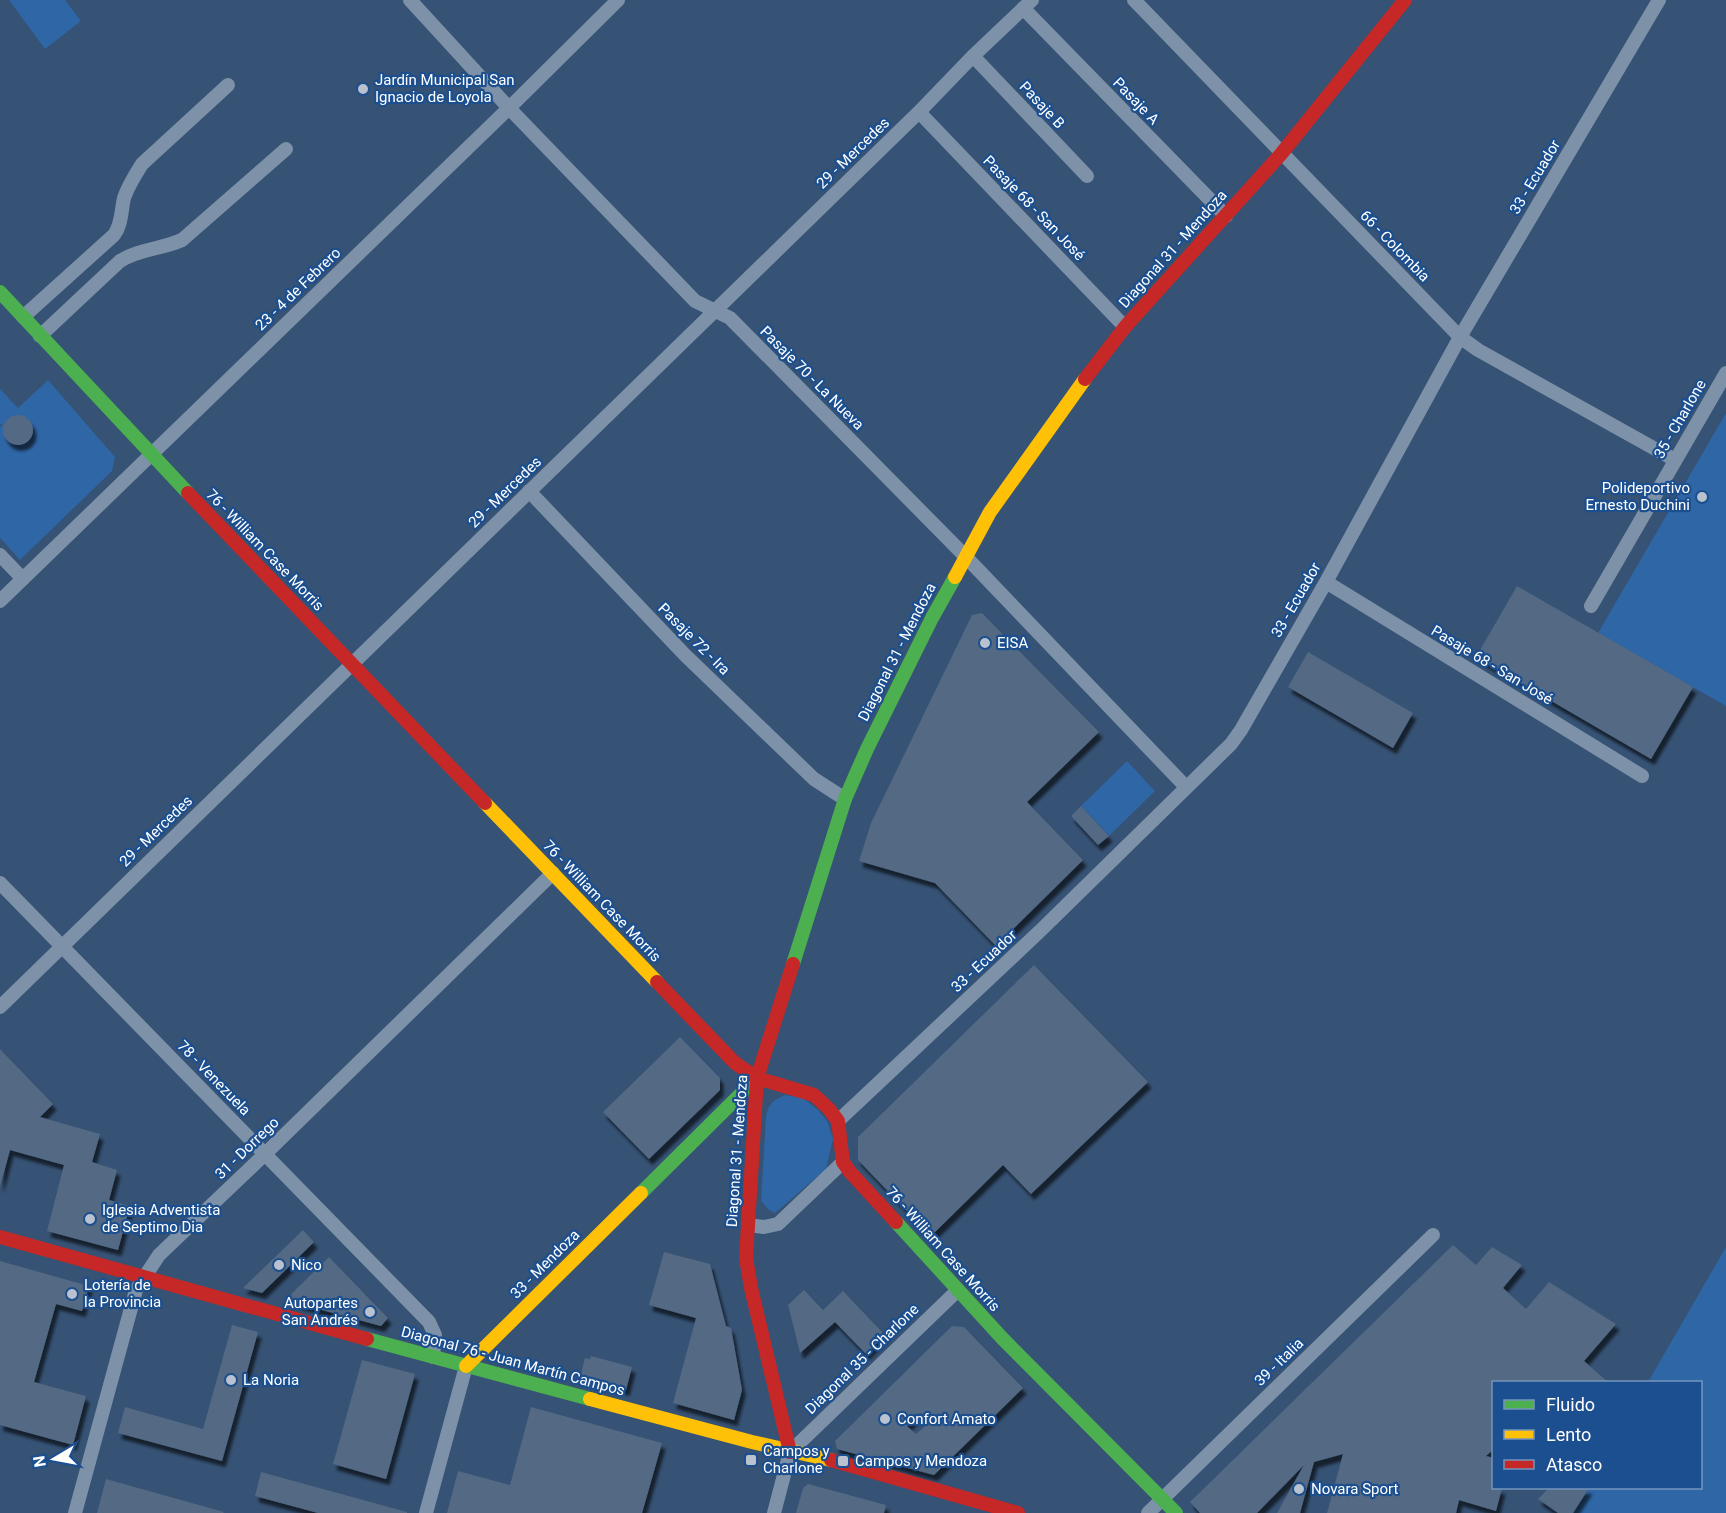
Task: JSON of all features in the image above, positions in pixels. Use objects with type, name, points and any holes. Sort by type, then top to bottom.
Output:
[{"type":"street","name":"Pasaje 70 - La Nueva","points":[[410,0],[509,108],[695,301],[730,318],[965,556],[1186,787]]},
{"type":"street","name":"66 - Colombia","points":[[1134,0],[1460,337],[1478,350],[1675,460]]},
{"type":"street","name":"Diagonal 31 - Mendoza","points":[[790,1452],[748,1275],[746,1258],[757,1078],[845,799],[867,748],[965,556],[990,512],[1031,452],[1125,327],[1281,154],[1404,0]]},
{"type":"street","name":"33 - Ecuador","points":[[838,1121],[1041,930],[1231,744],[1326,582],[1460,337],[1659,0]]},
{"type":"street","name":"23 - 4 de Febrero","points":[[0,601],[509,108],[614,1]]},
{"type":"street","name":"29 - Mercedes","points":[[0,1007],[919,112],[1027,4]]},
{"type":"street","name":"Pasaje A","points":[[1027,4],[1226,216]]},
{"type":"street","name":"Pasaje B","points":[[973,56],[1087,176]]},
{"type":"street","points":[[23,317],[114,235],[119,227],[125,196],[142,164],[228,85]]},
{"type":"street","name":"Pasaje 68 - San José","points":[[919,112],[1125,327]]},
{"type":"street","points":[[40,336],[120,261],[129,255],[182,240],[286,149]]},
{"type":"street","name":"76 - William Case Morris","points":[[0,292],[151,455],[735,1063],[757,1078],[814,1095],[829,1108],[838,1121]]},
{"type":"street","name":"35 - Charlone","points":[[1591,606],[1726,373]]},
{"type":"street","name":"Pasaje 72 - Ira","points":[[529,491],[694,663],[814,779],[845,799]]},
{"type":"street","points":[[0,555],[23,579]]},
{"type":"street","name":"Pasaje 68 - San José","points":[[1326,582],[1642,776]]},
{"type":"street","name":"31 - Dorrego","points":[[75,1513],[136,1290],[159,1255],[553,873]]},
{"type":"street","name":"78 - Venezuela","points":[[0,883],[429,1322],[435,1335],[434,1357]]},
{"type":"street","name":"33 - Mendoza","points":[[466,1366],[757,1078]]},
{"type":"street","points":[[748,1225],[764,1227],[778,1224],[843,1162],[838,1121]]},
{"type":"street","name":"76 - William Case Morris","points":[[843,1162],[1002,1338],[1176,1513]]},
{"type":"street","name":"39 - Italia","points":[[1148,1513],[1433,1235]]},
{"type":"street","name":"Diagonal 76 - Juan Martín Campos","points":[[0,1237],[466,1366],[790,1452],[847,1464],[1018,1513]]},
{"type":"street","name":"Diagonal 35 - Charlone","points":[[790,1452],[958,1290]]},
{"type":"street","points":[[426,1513],[466,1366]]},
{"type":"street","points":[[774,1513],[790,1452]]},
{"type":"shaded area","points":[[9,0],[65,0],[81,21],[45,49]]},
{"type":"shaded area","points":[[48,380],[115,457],[112,471],[20,560],[0,538],[0,427],[2,425],[0,424],[0,389],[18,408]]},
{"type":"shaded area","name":"Polideportivo Ernesto Duchini","points":[[1726,413],[1726,706],[1598,633]]},
{"type":"shaded area","points":[[1127,761],[1155,791],[1109,836],[1081,806]]},
{"type":"shaded area","points":[[786,1095],[803,1098],[818,1110],[827,1121],[833,1139],[826,1169],[775,1213],[761,1201],[766,1116],[773,1102]]},
{"type":"shaded area","points":[[1726,1247],[1726,1513],[1573,1513],[1588,1489],[1702,1489],[1702,1381],[1649,1381]]},
{"type":"building","points":[[18,415],[29,419],[33,430],[29,441],[18,445],[7,441],[3,430],[7,419]]},
{"type":"building","points":[[1517,586],[1693,687],[1651,759],[1476,657]]},
{"type":"building","points":[[982,613],[1099,732],[1027,802],[1083,860],[996,946],[935,883],[859,861],[871,823],[972,615]]},
{"type":"building","points":[[1308,652],[1413,713],[1393,748],[1288,687]]},
{"type":"building","points":[[1081,806],[1109,836],[1098,845],[1071,816]]},
{"type":"building","points":[[1034,965],[1148,1082],[1031,1194],[1003,1165],[931,1236],[858,1160],[858,1137]]},
{"type":"building","points":[[680,1037],[720,1078],[720,1090],[649,1159],[603,1112]]},
{"type":"building","points":[[0,1049],[53,1104],[40,1117],[100,1134],[92,1162],[117,1170],[109,1200],[130,1206],[118,1250],[47,1231],[64,1165],[10,1150],[0,1187]]},
{"type":"building","name":"Nico","points":[[303,1230],[314,1242],[262,1293],[243,1288]]},
{"type":"building","points":[[1453,1245],[1476,1265],[1492,1247],[1522,1265],[1503,1288],[1526,1309],[1549,1282],[1616,1324],[1584,1361],[1607,1381],[1492,1381],[1492,1451],[1486,1456],[1492,1458],[1492,1489],[1502,1489],[1496,1511],[1459,1500],[1456,1513],[1327,1513],[1343,1454],[1314,1462],[1300,1513],[1277,1513],[1304,1465],[1257,1513],[1200,1513],[1190,1502]]},
{"type":"building","points":[[664,1252],[710,1264],[726,1326],[731,1328],[742,1390],[734,1420],[673,1403],[696,1318],[649,1305]]},
{"type":"building","points":[[329,1257],[388,1318],[381,1326],[285,1300]]},
{"type":"building","points":[[0,1261],[89,1286],[82,1311],[56,1304],[34,1382],[86,1396],[73,1445],[0,1425]]},
{"type":"building","points":[[804,1290],[823,1310],[843,1291],[885,1335],[866,1354],[835,1322],[800,1353],[788,1305]]},
{"type":"building","points":[[232,1325],[258,1332],[222,1461],[118,1433],[125,1407],[203,1429]]},
{"type":"building","points":[[952,1326],[964,1327],[1023,1388],[934,1475],[837,1449],[835,1441]],"holes":[[[920,1413],[930,1422],[916,1434],[907,1426]]]},
{"type":"building","points":[[591,1356],[632,1367],[626,1390],[580,1378],[585,1358],[590,1359]]},
{"type":"building","points":[[362,1360],[415,1374],[386,1479],[333,1464]]},
{"type":"building","points":[[531,1407],[662,1443],[642,1513],[447,1513],[458,1471],[510,1485]]},
{"type":"building","points":[[261,1472],[407,1513],[318,1513],[255,1496]]},
{"type":"building","points":[[106,1479],[224,1512],[97,1513]]},
{"type":"building","points":[[808,1484],[886,1505],[884,1513],[796,1513],[803,1488]]},
{"type":"building","points":[[1548,1489],[1588,1489],[1573,1513],[1558,1513],[1538,1499]]},
{"type":"traffic: fast","points":[[0,292],[188,493]]},
{"type":"traffic: fast","points":[[793,964],[845,799],[867,749],[932,618],[955,577]]},
{"type":"traffic: fast","points":[[641,1193],[757,1078]]},
{"type":"traffic: fast","points":[[896,1222],[1002,1338],[1176,1513]]},
{"type":"traffic: fast","points":[[367,1339],[590,1399]]},
{"type":"traffic: slow","points":[[955,577],[990,512],[1085,379]]},
{"type":"traffic: slow","points":[[485,803],[657,982]]},
{"type":"traffic: slow","points":[[466,1366],[641,1193]]},
{"type":"traffic: slow","points":[[590,1399],[752,1442],[831,1460]]},
{"type":"traffic: jam","points":[[1085,379],[1125,327],[1281,154],[1405,0]]},
{"type":"traffic: jam","points":[[188,493],[485,803]]},
{"type":"traffic: jam","points":[[790,1452],[746,1258],[757,1078],[793,964]]},
{"type":"traffic: jam","points":[[657,982],[735,1063],[757,1078],[814,1095],[829,1109],[838,1121],[843,1162],[896,1222]]},
{"type":"traffic: jam","points":[[0,1237],[367,1339]]},
{"type":"traffic: jam","points":[[831,1460],[1018,1513]]},
{"type":"place","name":"Jardín Municipal San Ignacio de Loyola","points":[[363,89]]},
{"type":"place","name":"Polideportivo Ernesto Duchini","points":[[1702,497]]},
{"type":"place","name":"EISA","points":[[985,643]]},
{"type":"place","name":"Iglesia Adventista de Septimo Dia","points":[[90,1219]]},
{"type":"place","name":"Nico","points":[[279,1265]]},
{"type":"place","name":"Lotería de la Provincia","points":[[72,1294]]},
{"type":"place","name":"Autopartes San Andrés","points":[[370,1312]]},
{"type":"place","name":"La Noria","points":[[231,1380]]},
{"type":"place","name":"Confort Amato","points":[[885,1419]]},
{"type":"place","name":"Campos y Charlone","points":[[751,1460]]},
{"type":"place","name":"Campos y Mendoza","points":[[843,1461]]},
{"type":"place","name":"Novara Sport","points":[[1299,1489]]}]
